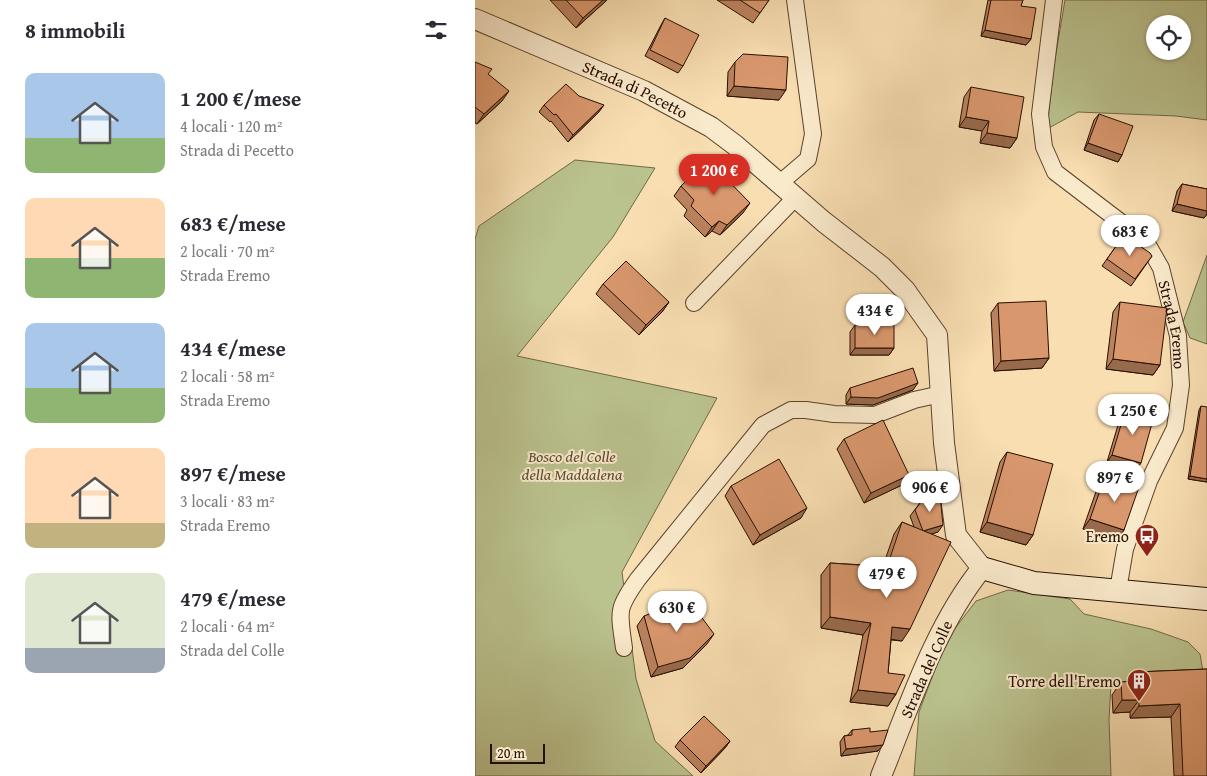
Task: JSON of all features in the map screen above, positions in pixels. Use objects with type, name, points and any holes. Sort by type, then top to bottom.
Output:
[{"type":"main road","points":[[982,568],[1034,583],[1207,599]]},
{"type":"street","points":[[780,184],[808,159],[813,134],[795,0]]},
{"type":"street","name":"Strada Eremo","points":[[1054,0],[1040,114],[1044,147],[1055,172],[1131,230],[1149,248],[1161,268],[1178,336],[1181,385],[1175,428],[1146,490],[1125,549],[1118,590]]},
{"type":"street","name":"Strada di Pecetto","points":[[475,19],[564,55],[653,95],[711,127],[735,145],[795,198],[882,267],[905,290],[937,335],[941,394]]},
{"type":"street","points":[[694,303],[795,198]]},
{"type":"street","points":[[623,648],[620,609],[623,600],[638,578],[763,425],[791,410],[875,415],[914,400],[941,394],[944,443],[956,535],[982,568]]},
{"type":"street","name":"Strada del Colle","points":[[881,776],[951,611],[982,568]]},
{"type":"green space","points":[[1065,0],[1207,0],[1207,120],[1176,116],[1078,112],[1047,129],[1054,65]]},
{"type":"green space","name":"Bosco del Colle della Maddalena","points":[[575,160],[655,168],[613,237],[517,356],[717,398],[622,572],[636,679],[655,741],[693,776],[475,776],[475,239],[479,226]]},
{"type":"green space","points":[[1207,255],[1207,344],[1190,338],[1183,322]]},
{"type":"green space","points":[[1008,590],[1070,599],[1084,614],[1151,629],[1188,642],[1200,654],[1204,678],[1129,681],[1111,684],[1109,720],[1111,776],[914,776],[919,712],[946,640],[976,601]]},
{"type":"building","points":[[566,0],[603,0],[583,18]]},
{"type":"building","points":[[740,0],[769,0],[760,13]]},
{"type":"building","points":[[991,0],[1023,0],[1021,6],[1036,8],[1031,39],[985,30]]},
{"type":"building","points":[[665,18],[699,35],[683,66],[650,50]]},
{"type":"building","points":[[743,54],[788,57],[786,90],[734,86],[735,62]]},
{"type":"building","points":[[475,62],[492,69],[488,74],[509,91],[484,114],[475,107]]},
{"type":"building","points":[[566,84],[579,96],[604,105],[573,135],[556,114],[554,115],[544,105]]},
{"type":"building","points":[[971,87],[1024,97],[1017,138],[987,133],[989,121],[966,117]]},
{"type":"building","points":[[1099,114],[1133,126],[1122,155],[1088,143]]},
{"type":"building","points":[[708,160],[750,203],[727,225],[719,221],[712,227],[691,206],[694,200],[681,186]]},
{"type":"building","points":[[1182,184],[1207,189],[1207,211],[1177,204]]},
{"type":"building","points":[[1124,235],[1152,256],[1135,279],[1107,259]]},
{"type":"building","points":[[626,261],[669,302],[646,325],[603,284]]},
{"type":"building","points":[[1046,301],[1049,358],[1001,361],[998,303]]},
{"type":"building","points":[[1120,302],[1167,308],[1160,365],[1113,359]]},
{"type":"building","points":[[894,323],[894,348],[855,348],[855,325]]},
{"type":"building","points":[[913,368],[918,383],[878,398],[851,397],[850,388]]},
{"type":"building","points":[[1201,406],[1207,407],[1207,479],[1190,476]]},
{"type":"building","points":[[1126,408],[1154,416],[1141,463],[1112,455]]},
{"type":"building","points":[[883,420],[909,475],[871,493],[844,439]]},
{"type":"building","points":[[1007,452],[1053,464],[1033,535],[987,522]]},
{"type":"building","points":[[779,459],[807,508],[760,535],[731,486]]},
{"type":"building","points":[[1105,476],[1139,487],[1124,530],[1090,519]]},
{"type":"building","points":[[940,495],[943,525],[923,531],[915,510],[923,499]]},
{"type":"building","points":[[902,522],[951,542],[910,629],[892,627],[888,673],[905,675],[896,694],[858,690],[871,623],[830,617],[830,563],[887,567]]},
{"type":"building","points":[[688,599],[714,634],[690,658],[658,667],[644,616]]},
{"type":"building","points":[[1207,669],[1207,776],[1183,776],[1180,704],[1139,706],[1139,700],[1122,700],[1121,682],[1137,681],[1137,672]]},
{"type":"building","points":[[704,716],[730,741],[706,766],[680,740]]},
{"type":"building","points":[[870,728],[870,732],[888,730],[883,745],[846,749],[844,736],[852,735],[852,730]]},
{"type":"place","name":"Eremo","points":[[1147,557]]},
{"type":"place","name":"Torre dell'Eremo","points":[[1139,702]]}]
